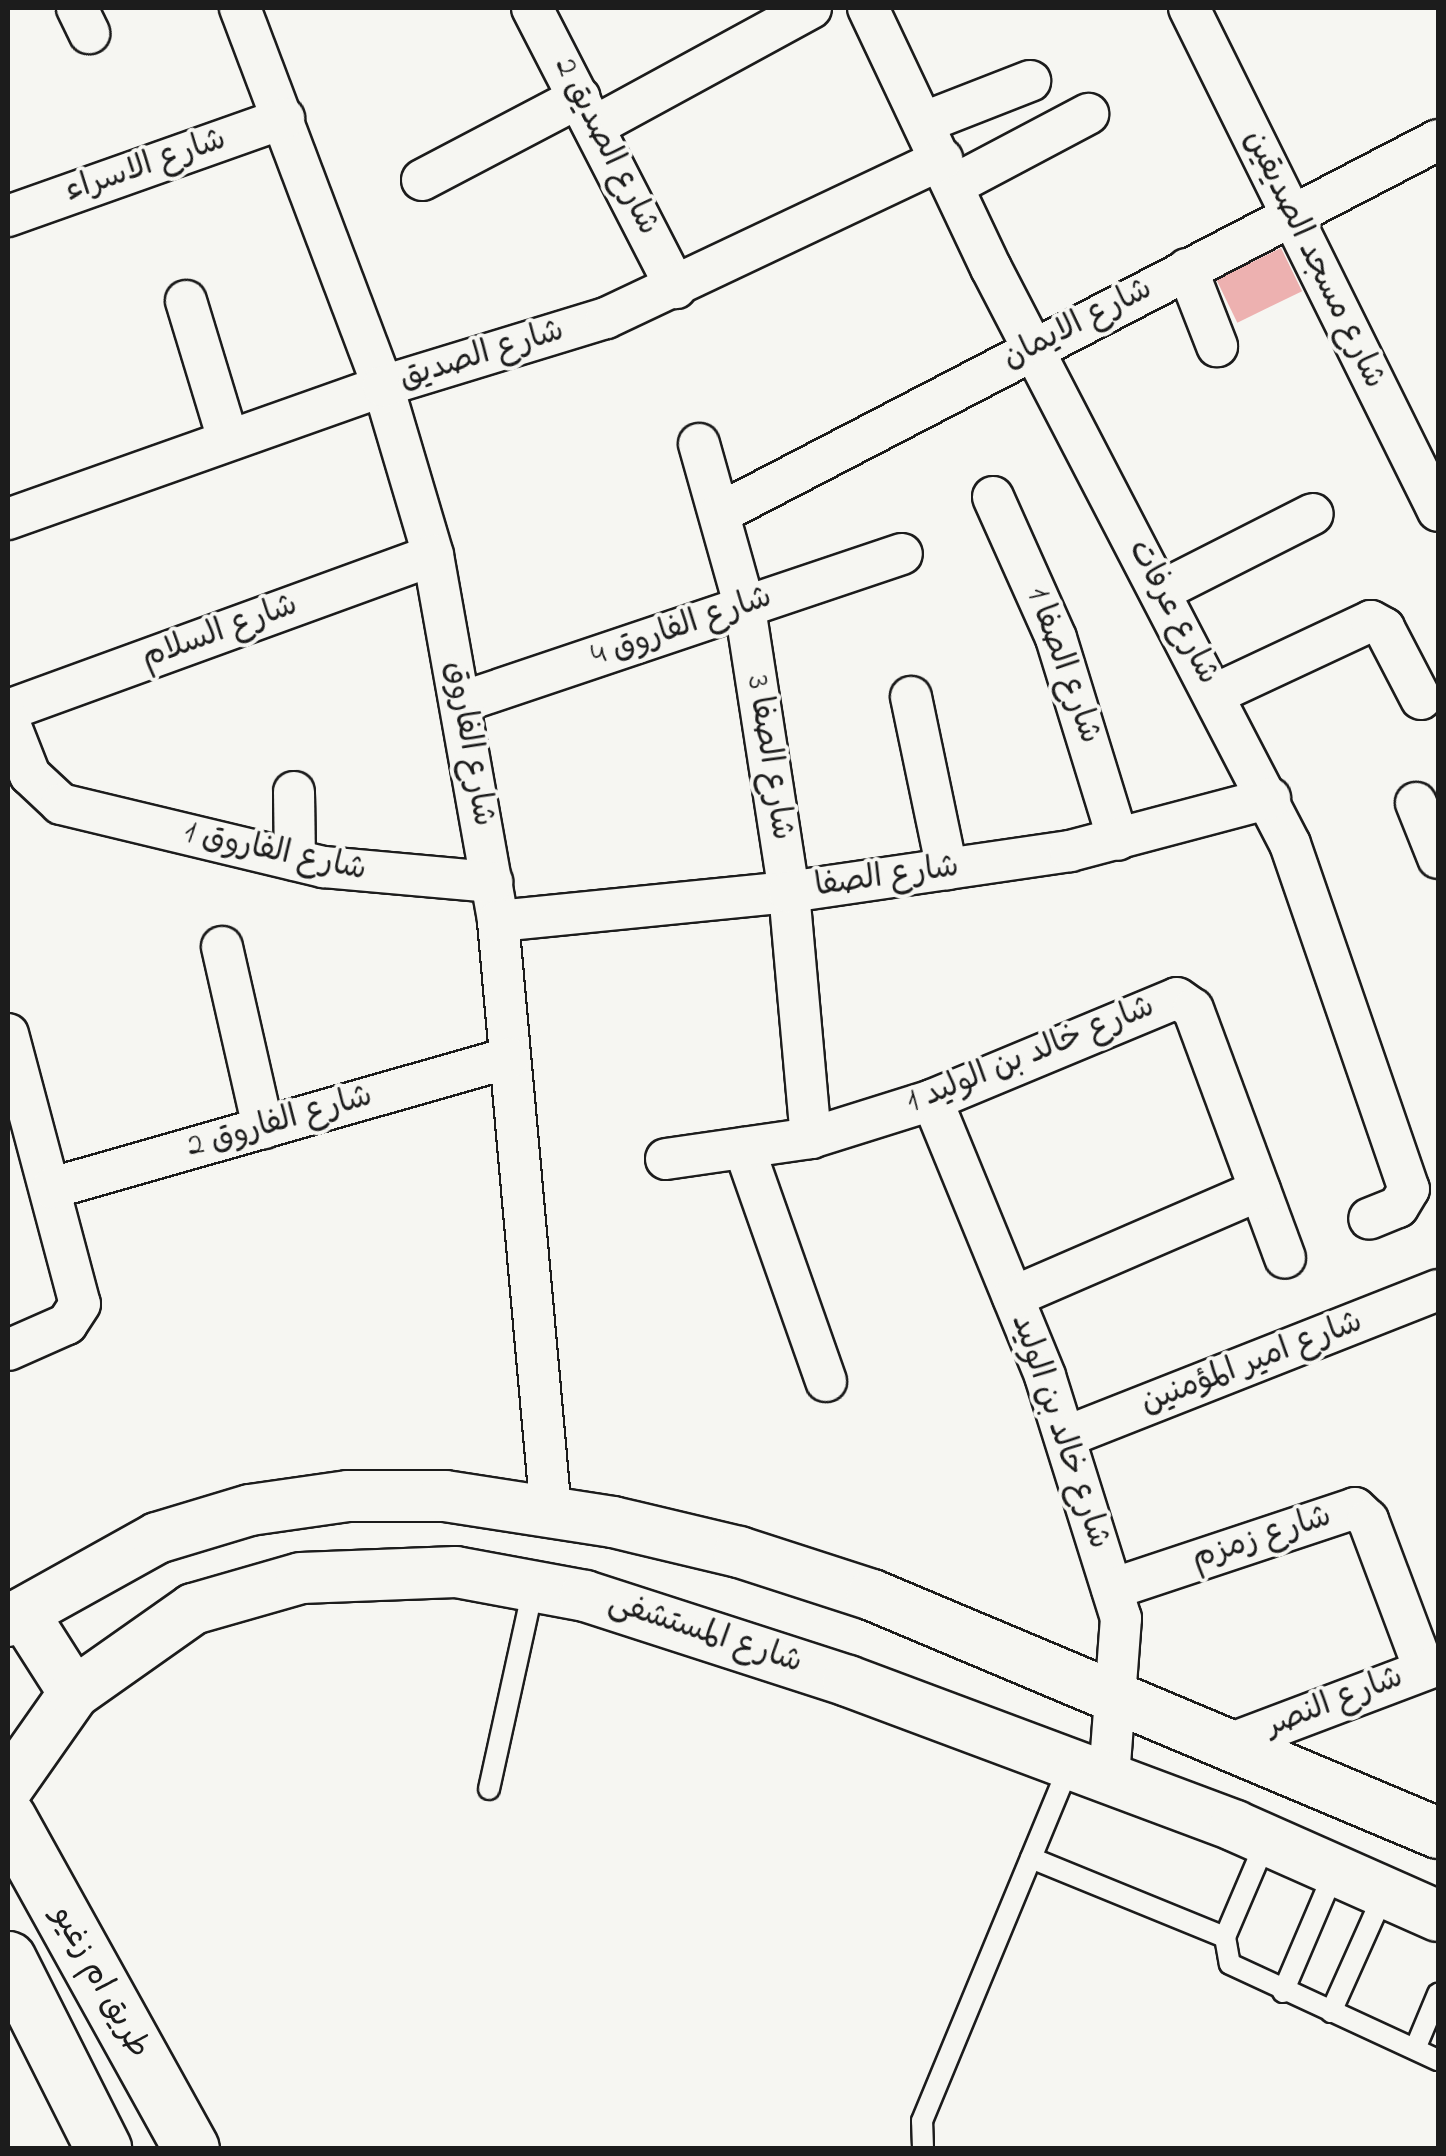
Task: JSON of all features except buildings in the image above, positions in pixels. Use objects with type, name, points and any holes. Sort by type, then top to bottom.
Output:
[{"type":"main road","name":"طريق ام زغيو","points":[[8,1818],[191,2148]]},
{"type":"main road","points":[[8,1959],[103,2148]]},
{"type":"street","name":"شارع الفاروق","points":[[240,8],[382,386],[433,555],[498,921],[551,1512]]},
{"type":"street","name":"شارع الصديق 2","points":[[532,8],[676,288]]},
{"type":"street","points":[[422,180],[588,111],[811,8]]},
{"type":"street","name":"شارع عرفات","points":[[868,8],[1034,350],[1270,798],[1409,1189],[1398,1207],[1368,1219]]},
{"type":"street","name":"شارع مسجد الصديقين","points":[[1189,8],[1438,512]]},
{"type":"street","points":[[925,122],[1030,81]]},
{"type":"street","name":"شارع الصديق","points":[[8,519],[382,386],[606,318],[1088,114]]},
{"type":"street","name":"شارع الاسراء","points":[[8,216],[284,118]]},
{"type":"street","name":"شارع الايمان","points":[[720,513],[1289,214],[1438,140]]},
{"type":"street","points":[[1186,268],[1218,346]]},
{"type":"street","points":[[186,301],[228,439]]},
{"type":"street","name":"شارع الصفا 3","points":[[699,444],[745,608],[789,892],[811,1138]]},
{"type":"street","name":"شارع الصفا 1","points":[[993,496],[1056,638],[1118,840]]},
{"type":"street","points":[[1161,591],[1313,514]]},
{"type":"street","name":"شارع الفاروق 4","points":[[462,702],[902,554]]},
{"type":"street","name":"شارع السلام","points":[[8,710],[433,555]]},
{"type":"street","points":[[1215,694],[1371,621],[1384,628],[1421,700]]},
{"type":"street","points":[[911,697],[948,869]]},
{"type":"street","name":"شارع الفاروق 1","points":[[8,719],[30,775],[61,804],[295,860],[398,878],[492,882]]},
{"type":"street","points":[[294,792],[295,860]]},
{"type":"street","name":"شارع الصفا","points":[[498,921],[789,892],[948,869],[1118,840],[1270,798]]},
{"type":"street","points":[[1416,802],[1438,858]]},
{"type":"street","points":[[222,947],[263,1128]]},
{"type":"street","name":"شارع خالد بن الوليد 1","points":[[666,1159],[811,1138],[932,1100],[1177,998],[1193,1010],[1285,1258]]},
{"type":"street","points":[[8,1034],[80,1304],[67,1324],[8,1350]]},
{"type":"street","name":"شارع الفاروق 2","points":[[52,1188],[509,1058]]},
{"type":"street","name":"شارع خالد بن الوليد","points":[[932,1100],[1013,1297],[1064,1437],[1112,1589],[1123,1646],[1115,1694],[1090,1768]]},
{"type":"street","points":[[744,1148],[826,1381]]},
{"type":"street","points":[[1013,1297],[1260,1190]]},
{"type":"street","name":"شارع امير المؤمنين","points":[[1064,1437],[1438,1290]]},
{"type":"street","points":[[74,1694],[15,1617],[157,1538],[250,1510],[348,1496],[426,1496],[551,1512],[739,1552],[872,1595],[1232,1743],[1438,1833]]},
{"type":"street","name":"شارع زمزم","points":[[1112,1589],[1356,1508],[1368,1520],[1431,1667]]},
{"type":"street","name":"شارع المستشفى","points":[[8,1787],[74,1694],[139,1641],[192,1609],[244,1590],[407,1570],[534,1583],[830,1675],[1090,1768],[1336,1868],[1438,1916]]},
{"type":"street","name":"شارع النصر","points":[[1232,1743],[1431,1667]]},
{"type":"lane","points":[[489,1788],[534,1583]]},
{"type":"lane","points":[[923,2148],[922,2122],[1031,1858],[1090,1768]]},
{"type":"lane","points":[[1267,1839],[1225,1936],[1226,1956],[1237,1972],[1438,2060]]},
{"type":"lane","points":[[1031,1858],[1225,1936]]},
{"type":"lane","points":[[1283,1992],[1336,1868]]},
{"type":"lane","points":[[1330,2012],[1385,1891]]},
{"type":"lane","points":[[1416,2050],[1438,1994]]}]
